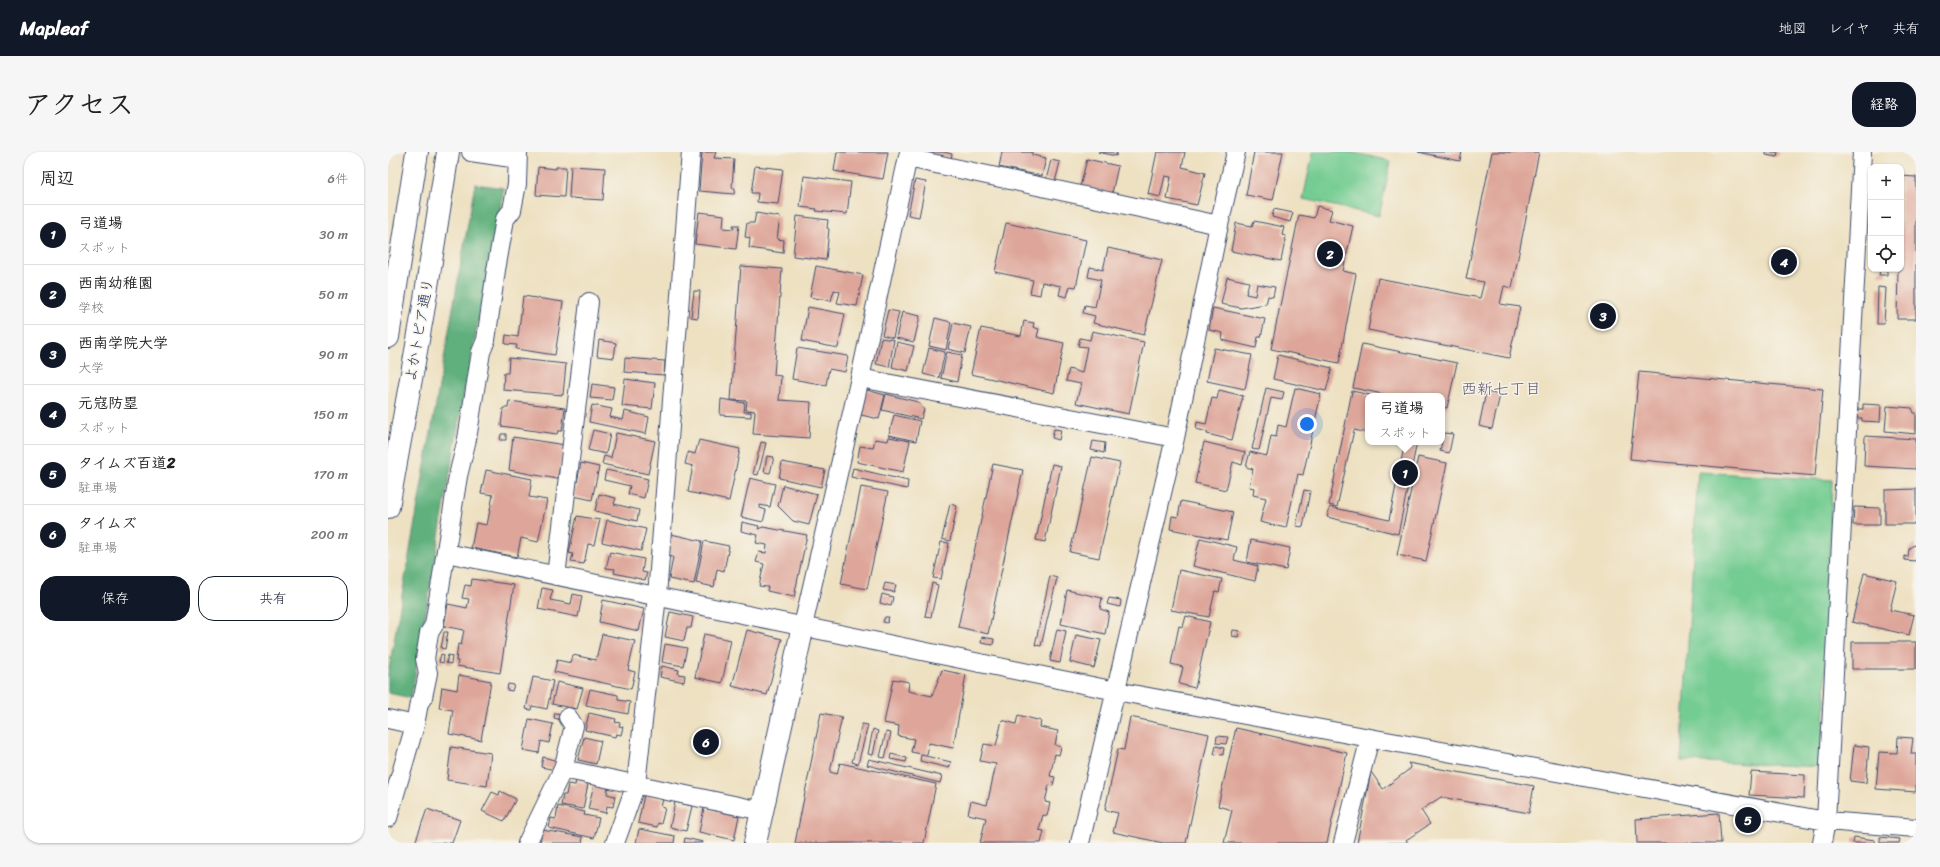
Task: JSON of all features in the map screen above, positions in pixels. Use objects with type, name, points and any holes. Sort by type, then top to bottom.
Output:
[{"type":"street","name":"よかトピア通り","points":[[388,337],[417,152]]},
{"type":"street","name":"よかトピア通り","points":[[388,507],[423,312],[448,152]]},
{"type":"street","points":[[388,818],[415,725],[428,673],[425,658],[429,633],[434,625],[458,476],[467,439],[481,352],[486,340],[505,219],[512,210],[516,184],[518,155],[471,152]]},
{"type":"street","points":[[615,843],[636,784],[657,596],[691,152]]},
{"type":"street","points":[[1080,843],[1175,438],[1236,152]]},
{"type":"street","points":[[1822,843],[1826,821],[1862,152]]},
{"type":"street","points":[[755,843],[802,626],[860,378],[908,155],[1219,226]]},
{"type":"street","points":[[556,576],[589,302]]},
{"type":"street","points":[[860,378],[1175,438]]},
{"type":"street","points":[[456,555],[1116,691],[1826,821],[1916,828]]},
{"type":"street","points":[[526,843],[564,769],[574,726],[568,717]]},
{"type":"street","points":[[388,719],[415,725]]},
{"type":"street","points":[[1343,843],[1370,738]]},
{"type":"street","points":[[564,769],[762,811]]},
{"type":"green space","points":[[1313,152],[1350,152],[1391,161],[1379,216],[1303,199]]},
{"type":"green space","points":[[475,184],[504,188],[459,421],[411,698],[388,693],[388,674]]},
{"type":"green space","points":[[1698,472],[1832,480],[1823,767],[1681,761]]},
{"type":"building","points":[[702,152],[716,152],[714,158],[734,159],[732,188],[735,188],[734,194],[699,191]]},
{"type":"building","points":[[837,152],[888,152],[883,179],[834,171]]},
{"type":"building","points":[[920,152],[944,152],[952,154],[951,159]]},
{"type":"building","points":[[1002,152],[1032,152],[1032,155],[1046,158],[1042,176],[999,167]]},
{"type":"building","points":[[1098,152],[1117,152],[1116,156]]},
{"type":"building","points":[[1157,152],[1185,152],[1182,167],[1205,173],[1197,205],[1167,199],[1171,177],[1165,176],[1160,197],[1148,194]]},
{"type":"building","points":[[1254,152],[1283,152],[1273,200],[1246,195]]},
{"type":"building","points":[[1418,152],[1462,152],[1460,161]]},
{"type":"building","points":[[1492,152],[1539,152],[1512,288],[1504,286],[1500,304],[1520,307],[1509,358],[1368,330],[1378,278],[1480,298],[1484,282],[1466,279]]},
{"type":"building","points":[[1766,152],[1778,152],[1777,157],[1766,155]]},
{"type":"building","points":[[1087,159],[1118,166],[1112,193],[1080,187]]},
{"type":"building","points":[[1051,160],[1060,162],[1055,182],[1046,180]]},
{"type":"building","points":[[571,166],[605,168],[603,200],[569,198]]},
{"type":"building","points":[[755,166],[783,169],[778,204],[757,202],[758,193],[751,193]]},
{"type":"building","points":[[538,167],[556,169],[556,167],[566,167],[564,197],[536,195]]},
{"type":"building","points":[[804,176],[851,182],[847,214],[816,211],[817,209],[800,207]]},
{"type":"building","points":[[1904,176],[1916,177],[1916,319],[1897,319],[1898,272],[1904,272]]},
{"type":"building","points":[[915,180],[926,182],[919,217],[908,215]]},
{"type":"building","points":[[1317,206],[1332,210],[1329,220],[1353,226],[1343,271],[1356,274],[1339,363],[1271,349],[1299,215],[1314,218]]},
{"type":"building","points":[[1274,209],[1293,213],[1290,222],[1272,217]]},
{"type":"building","points":[[699,212],[724,215],[723,228],[734,229],[733,225],[739,225],[736,249],[695,244]]},
{"type":"building","points":[[756,213],[780,217],[777,239],[784,240],[783,253],[749,248],[750,238],[745,237],[747,223],[754,223]]},
{"type":"building","points":[[797,216],[828,220],[827,228],[829,229],[826,260],[793,256]]},
{"type":"building","points":[[1254,221],[1284,227],[1282,235],[1286,236],[1281,261],[1231,251],[1236,223],[1252,226]]},
{"type":"building","points":[[1006,223],[1086,240],[1076,287],[1070,286],[1067,297],[1059,295],[1061,286],[1042,282],[1040,295],[1030,293],[1033,280],[995,272]]},
{"type":"building","points":[[1108,248],[1162,260],[1144,335],[1093,323],[1095,316],[1083,313],[1085,305],[1095,307],[1101,280],[1088,277],[1090,267],[1103,270]]},
{"type":"building","points":[[741,266],[782,269],[774,375],[781,376],[779,400],[811,402],[809,438],[753,434],[755,411],[746,410],[747,401],[731,400]]},
{"type":"building","points":[[816,266],[863,275],[857,306],[837,303],[840,292],[834,290],[831,301],[810,297]]},
{"type":"building","points":[[1880,272],[1887,272],[1887,275],[1879,275]]},
{"type":"building","points":[[1227,277],[1249,282],[1246,294],[1255,296],[1257,284],[1275,287],[1273,297],[1268,296],[1266,304],[1241,308],[1221,304]]},
{"type":"building","points":[[1878,287],[1886,288],[1884,324],[1877,324]]},
{"type":"building","points":[[694,291],[700,291],[698,318],[691,317]]},
{"type":"building","points":[[523,296],[563,302],[555,355],[516,349],[517,345],[505,344],[506,335],[518,337]]},
{"type":"building","points":[[808,307],[845,314],[838,348],[802,341]]},
{"type":"building","points":[[1213,308],[1265,319],[1261,337],[1258,337],[1256,348],[1222,340],[1223,333],[1209,330]]},
{"type":"building","points":[[888,310],[899,312],[893,338],[882,335]]},
{"type":"building","points":[[902,312],[920,316],[914,342],[896,338]]},
{"type":"building","points":[[935,318],[951,322],[946,350],[929,346]]},
{"type":"building","points":[[1024,321],[1034,323],[1033,327],[1039,329],[1037,337],[1064,343],[1054,393],[971,374],[981,328],[1021,336]]},
{"type":"building","points":[[953,323],[971,327],[965,353],[948,349]]},
{"type":"building","points":[[1092,331],[1144,342],[1129,414],[1076,403],[1081,384],[1066,381],[1069,369],[1082,373],[1087,347],[1078,346],[1080,338],[1090,340]]},
{"type":"building","points":[[881,338],[894,340],[889,367],[876,364]]},
{"type":"building","points":[[599,340],[616,343],[614,358],[597,356]]},
{"type":"building","points":[[897,342],[914,346],[908,371],[892,367]]},
{"type":"building","points":[[1362,344],[1457,363],[1447,408],[1445,408],[1445,393],[1378,393],[1353,388]]},
{"type":"building","points":[[797,348],[848,356],[845,372],[829,369],[826,385],[792,379]]},
{"type":"building","points":[[929,348],[945,352],[939,378],[923,374]]},
{"type":"building","points":[[1214,348],[1252,355],[1245,389],[1207,381]]},
{"type":"building","points":[[947,352],[962,355],[957,382],[941,378]]},
{"type":"building","points":[[1278,355],[1332,368],[1326,391],[1273,379]]},
{"type":"building","points":[[509,358],[566,364],[563,395],[503,390],[504,373],[508,373]]},
{"type":"building","points":[[625,358],[665,361],[664,375],[624,372]]},
{"type":"building","points":[[1639,372],[1823,389],[1815,476],[1630,459]]},
{"type":"building","points":[[625,379],[655,383],[652,409],[622,406]]},
{"type":"building","points":[[592,384],[614,387],[612,400],[590,398]]},
{"type":"building","points":[[1266,388],[1284,392],[1282,400],[1271,398],[1259,450],[1252,449]]},
{"type":"building","points":[[1295,388],[1321,394],[1303,475],[1298,474],[1286,528],[1260,522],[1266,498],[1253,495],[1254,488],[1249,487],[1253,469],[1246,467],[1250,452],[1267,456],[1271,436],[1276,437],[1278,425],[1286,427]]},
{"type":"building","points":[[866,390],[885,395],[879,419],[861,415]]},
{"type":"building","points":[[1219,390],[1243,396],[1232,440],[1207,434],[1208,432],[1196,429],[1197,422],[1206,424],[1212,398],[1217,399]]},
{"type":"building","points":[[1352,391],[1365,394],[1365,432],[1354,430],[1337,507],[1329,505]]},
{"type":"building","points":[[1486,392],[1500,395],[1492,429],[1479,426]]},
{"type":"building","points":[[886,394],[918,402],[924,410],[921,419],[882,410]]},
{"type":"building","points":[[721,399],[745,403],[744,412],[751,412],[751,417],[720,415]]},
{"type":"building","points":[[509,401],[565,408],[562,431],[558,431],[557,434],[501,426],[503,408],[508,408]]},
{"type":"building","points":[[1863,404],[1881,405],[1880,422],[1862,421],[1862,418],[1857,418],[1858,409],[1863,409]]},
{"type":"building","points":[[592,405],[612,409],[610,417],[623,420],[625,411],[649,417],[646,434],[589,422]]},
{"type":"building","points":[[1887,406],[1912,408],[1914,413],[1916,413],[1916,434],[1885,431]]},
{"type":"building","points":[[894,415],[920,421],[916,441],[889,435]]},
{"type":"building","points":[[1054,429],[1061,430],[1059,440],[1052,438]]},
{"type":"building","points":[[593,430],[610,434],[606,454],[588,450]]},
{"type":"building","points":[[616,433],[655,441],[648,474],[602,464],[604,456],[611,458]]},
{"type":"building","points":[[1445,433],[1453,434],[1449,453],[1440,451],[1441,445],[1445,445]]},
{"type":"building","points":[[501,434],[506,434],[506,440],[500,440]]},
{"type":"building","points":[[1865,436],[1916,439],[1916,469],[1864,466]]},
{"type":"building","points":[[513,437],[565,445],[557,479],[509,470]]},
{"type":"building","points":[[889,437],[910,441],[903,472],[857,462],[860,446],[873,448],[875,439],[888,441]]},
{"type":"building","points":[[699,440],[740,449],[729,501],[688,492],[693,466],[685,464],[688,452],[695,454]]},
{"type":"building","points":[[1093,441],[1105,443],[1104,453],[1091,450]]},
{"type":"building","points":[[761,442],[766,443],[758,475],[753,474]]},
{"type":"building","points":[[1204,442],[1245,452],[1242,465],[1233,462],[1226,490],[1195,483]]},
{"type":"building","points":[[1404,445],[1416,445],[1398,534],[1327,517],[1330,507],[1389,520]]},
{"type":"building","points":[[767,456],[774,457],[770,473],[764,472]]},
{"type":"building","points":[[1092,457],[1120,463],[1099,558],[1070,552]]},
{"type":"building","points":[[1418,457],[1447,463],[1426,561],[1397,555]]},
{"type":"building","points":[[782,462],[825,470],[821,487],[779,478]]},
{"type":"building","points":[[581,463],[599,467],[592,500],[574,496]]},
{"type":"building","points":[[993,464],[1023,470],[988,634],[958,627]]},
{"type":"building","points":[[1052,464],[1061,466],[1045,542],[1036,540]]},
{"type":"building","points":[[853,468],[908,481],[907,489],[851,477]]},
{"type":"building","points":[[486,470],[532,479],[529,497],[547,500],[538,542],[521,538],[517,557],[471,548],[476,523],[487,525],[493,495],[481,493]]},
{"type":"building","points":[[606,470],[648,479],[644,498],[628,494],[630,486],[604,480]]},
{"type":"building","points":[[750,478],[775,484],[770,507],[760,505],[760,508],[766,510],[763,522],[741,517]]},
{"type":"building","points":[[783,485],[817,494],[809,525],[793,521],[778,506]]},
{"type":"building","points":[[861,487],[888,492],[867,589],[841,584]]},
{"type":"building","points":[[1916,489],[1916,524],[1885,524],[1885,490]]},
{"type":"building","points":[[1304,490],[1310,491],[1303,527],[1296,526]]},
{"type":"building","points":[[599,494],[616,498],[614,504],[639,510],[637,521],[595,511]]},
{"type":"building","points":[[1181,501],[1233,512],[1227,540],[1170,529],[1172,516],[1178,517]]},
{"type":"building","points":[[950,504],[957,506],[950,541],[942,539]]},
{"type":"building","points":[[1854,507],[1880,508],[1880,525],[1853,525]]},
{"type":"building","points":[[577,516],[600,520],[594,545],[588,544],[584,564],[571,562],[573,554],[569,553]]},
{"type":"building","points":[[607,520],[646,529],[641,551],[602,542]]},
{"type":"building","points":[[742,522],[759,526],[758,529],[763,527],[807,535],[794,597],[767,591],[768,587],[759,586],[764,564],[756,562],[759,552],[766,553],[767,545],[756,543],[758,535],[741,531]]},
{"type":"building","points":[[671,534],[702,541],[694,584],[669,579],[673,557],[666,556]]},
{"type":"building","points":[[1200,538],[1237,547],[1234,560],[1258,566],[1255,581],[1193,566]]},
{"type":"building","points":[[1251,540],[1290,548],[1286,570],[1247,562]]},
{"type":"building","points":[[704,541],[729,546],[724,571],[717,569],[714,587],[696,583]]},
{"type":"building","points":[[941,542],[949,543],[941,579],[933,578]]},
{"type":"building","points":[[1916,544],[1916,561],[1904,560],[1904,556],[1908,557],[1909,548]]},
{"type":"building","points":[[610,552],[644,559],[642,572],[647,573],[645,580],[614,573],[615,569],[606,568]]},
{"type":"building","points":[[1179,570],[1222,579],[1219,592],[1215,591],[1209,617],[1171,610]]},
{"type":"building","points":[[1864,573],[1897,581],[1890,610],[1914,615],[1909,635],[1852,622]]},
{"type":"building","points":[[1050,576],[1057,578],[1041,646],[1035,645]]},
{"type":"building","points":[[472,579],[514,585],[500,673],[457,666],[458,661],[456,661],[458,644],[461,645],[464,630],[444,626],[448,604],[467,608],[469,599],[462,598],[465,585],[471,586]]},
{"type":"building","points":[[885,583],[896,585],[894,592],[883,590]]},
{"type":"building","points":[[932,583],[938,585],[931,617],[925,616]]},
{"type":"building","points":[[542,588],[553,590],[550,600],[571,604],[573,594],[582,596],[578,617],[538,609]]},
{"type":"building","points":[[1067,590],[1102,598],[1100,609],[1109,612],[1105,634],[1061,624]]},
{"type":"building","points":[[882,594],[893,597],[891,606],[880,603]]},
{"type":"building","points":[[1109,598],[1121,600],[1120,607],[1107,604]]},
{"type":"building","points":[[603,600],[644,609],[639,631],[599,622]]},
{"type":"building","points":[[670,612],[693,617],[691,628],[687,628],[684,641],[665,637]]},
{"type":"building","points":[[1186,616],[1210,622],[1195,688],[1179,684],[1183,667],[1171,664],[1179,626],[1183,627]]},
{"type":"building","points":[[885,617],[889,617],[887,623],[883,622]]},
{"type":"building","points":[[1057,629],[1066,631],[1060,663],[1050,661]]},
{"type":"building","points":[[747,630],[782,639],[767,695],[732,686]]},
{"type":"building","points":[[1233,630],[1240,631],[1238,637],[1232,636]]},
{"type":"building","points":[[444,632],[448,632],[445,649],[441,648]]},
{"type":"building","points":[[602,634],[635,641],[628,670],[635,672],[631,689],[554,672],[557,660],[571,663],[573,655],[596,660]]},
{"type":"building","points":[[704,634],[731,640],[722,683],[695,677]]},
{"type":"building","points":[[1076,635],[1101,640],[1094,668],[1070,662]]},
{"type":"building","points":[[982,637],[994,639],[993,645],[981,643]]},
{"type":"building","points":[[1852,642],[1916,642],[1916,669],[1852,669]]},
{"type":"building","points":[[665,644],[687,648],[683,666],[662,662]]},
{"type":"building","points":[[441,654],[444,655],[443,663],[439,662]]},
{"type":"building","points":[[448,655],[452,656],[451,664],[446,663]]},
{"type":"building","points":[[662,666],[679,670],[678,674],[685,675],[684,682],[660,677]]},
{"type":"building","points":[[942,670],[966,675],[953,748],[929,743],[927,755],[911,752],[914,739],[898,736],[899,726],[884,723],[893,679],[909,682],[908,691],[932,696]]},
{"type":"building","points":[[459,675],[491,681],[481,740],[449,734],[453,710],[439,708],[442,687],[457,690]]},
{"type":"building","points":[[533,677],[553,681],[547,709],[532,706],[531,710],[526,709]]},
{"type":"building","points":[[557,682],[583,688],[577,709],[552,704]]},
{"type":"building","points":[[508,684],[514,685],[512,691],[507,690]]},
{"type":"building","points":[[590,689],[618,695],[618,700],[630,702],[628,714],[586,705]]},
{"type":"building","points":[[555,713],[562,714],[561,720],[554,718]]},
{"type":"building","points":[[589,713],[616,719],[615,722],[620,723],[619,726],[623,727],[621,735],[616,734],[615,737],[585,730]]},
{"type":"building","points":[[821,713],[842,717],[830,772],[837,774],[840,763],[936,784],[924,843],[795,843]]},
{"type":"building","points":[[1018,715],[1041,721],[1040,727],[1058,731],[1055,745],[1061,747],[1059,755],[1055,754],[1050,776],[1055,777],[1053,786],[1049,785],[1045,802],[1050,803],[1047,816],[1043,815],[1039,830],[1044,831],[1041,843],[980,843],[986,818],[968,814],[971,801],[987,805],[996,764],[980,761],[984,744],[996,746],[1002,720],[1016,724]]},
{"type":"building","points":[[1130,717],[1209,734],[1186,843],[1163,843],[1113,832],[1118,813],[1105,810],[1118,749],[1124,750]]},
{"type":"building","points":[[529,719],[553,724],[549,743],[541,741],[539,753],[523,750]]},
{"type":"building","points":[[862,724],[868,725],[858,764],[852,762]]},
{"type":"building","points":[[1236,728],[1347,753],[1327,843],[1224,843],[1232,810],[1218,806]]},
{"type":"building","points":[[873,729],[878,731],[873,755],[868,754]]},
{"type":"building","points":[[886,732],[891,733],[885,758],[880,757]]},
{"type":"building","points":[[1217,736],[1228,737],[1226,744],[1216,743]]},
{"type":"building","points":[[584,737],[601,741],[596,764],[578,760]]},
{"type":"building","points":[[1898,737],[1913,738],[1911,754],[1916,754],[1916,792],[1876,789],[1879,752],[1897,753]]},
{"type":"building","points":[[1854,745],[1869,747],[1866,783],[1850,781]]},
{"type":"building","points":[[1216,746],[1224,748],[1223,755],[1214,754]]},
{"type":"building","points":[[451,747],[491,753],[487,786],[447,780]]},
{"type":"building","points":[[891,754],[907,758],[906,762],[890,759]]},
{"type":"building","points":[[921,755],[951,762],[949,768],[920,761]]},
{"type":"building","points":[[543,757],[558,761],[556,770],[541,767]]},
{"type":"building","points":[[869,759],[942,776],[940,783],[867,765]]},
{"type":"building","points":[[1408,763],[1534,786],[1529,813],[1441,797],[1421,810],[1430,824],[1406,840],[1408,843],[1357,843],[1371,772],[1383,789],[1411,768]]},
{"type":"building","points":[[1751,772],[1805,775],[1804,798],[1749,795]]},
{"type":"building","points":[[576,781],[588,784],[583,809],[561,805],[563,795],[566,795],[568,784],[575,785]]},
{"type":"building","points":[[594,784],[608,787],[607,794],[615,796],[613,807],[607,806],[606,813],[588,809]]},
{"type":"building","points":[[500,791],[516,799],[504,821],[482,811],[492,792],[499,795]]},
{"type":"building","points":[[644,795],[663,799],[661,807],[665,808],[661,824],[658,823],[657,827],[638,823]]},
{"type":"building","points":[[675,802],[692,806],[686,831],[670,827]]},
{"type":"building","points":[[558,806],[585,812],[584,815],[599,818],[594,838],[549,828],[551,818],[556,819]]},
{"type":"building","points":[[704,808],[739,816],[734,840],[699,832]]},
{"type":"building","points":[[427,809],[460,820],[452,843],[415,843]]},
{"type":"building","points":[[1719,813],[1721,843],[1637,843],[1636,819]]},
{"type":"building","points":[[639,829],[675,836],[674,843],[636,843]]},
{"type":"building","points":[[542,830],[583,837],[582,843],[540,843]]},
{"type":"building","points":[[1854,837],[1875,840],[1875,843],[1853,843]]},
{"type":"building","points":[[1880,837],[1900,839],[1899,843],[1880,843]]},
{"type":"building","points":[[685,838],[703,842],[703,843],[684,843]]},
{"type":"place","name":"西南幼稚園","points":[[1330,254]]},
{"type":"place","name":"元寇防塁","points":[[1784,262]]},
{"type":"place","name":"西南学院大学","points":[[1603,316]]},
{"type":"place","name":"弓道場","points":[[1405,473]]},
{"type":"place","name":"タイムズ","points":[[706,742]]},
{"type":"place","name":"タイムズ百道2","points":[[1748,820]]},
{"type":"district","name":"西新七丁目","points":[[1501,388]]}]
